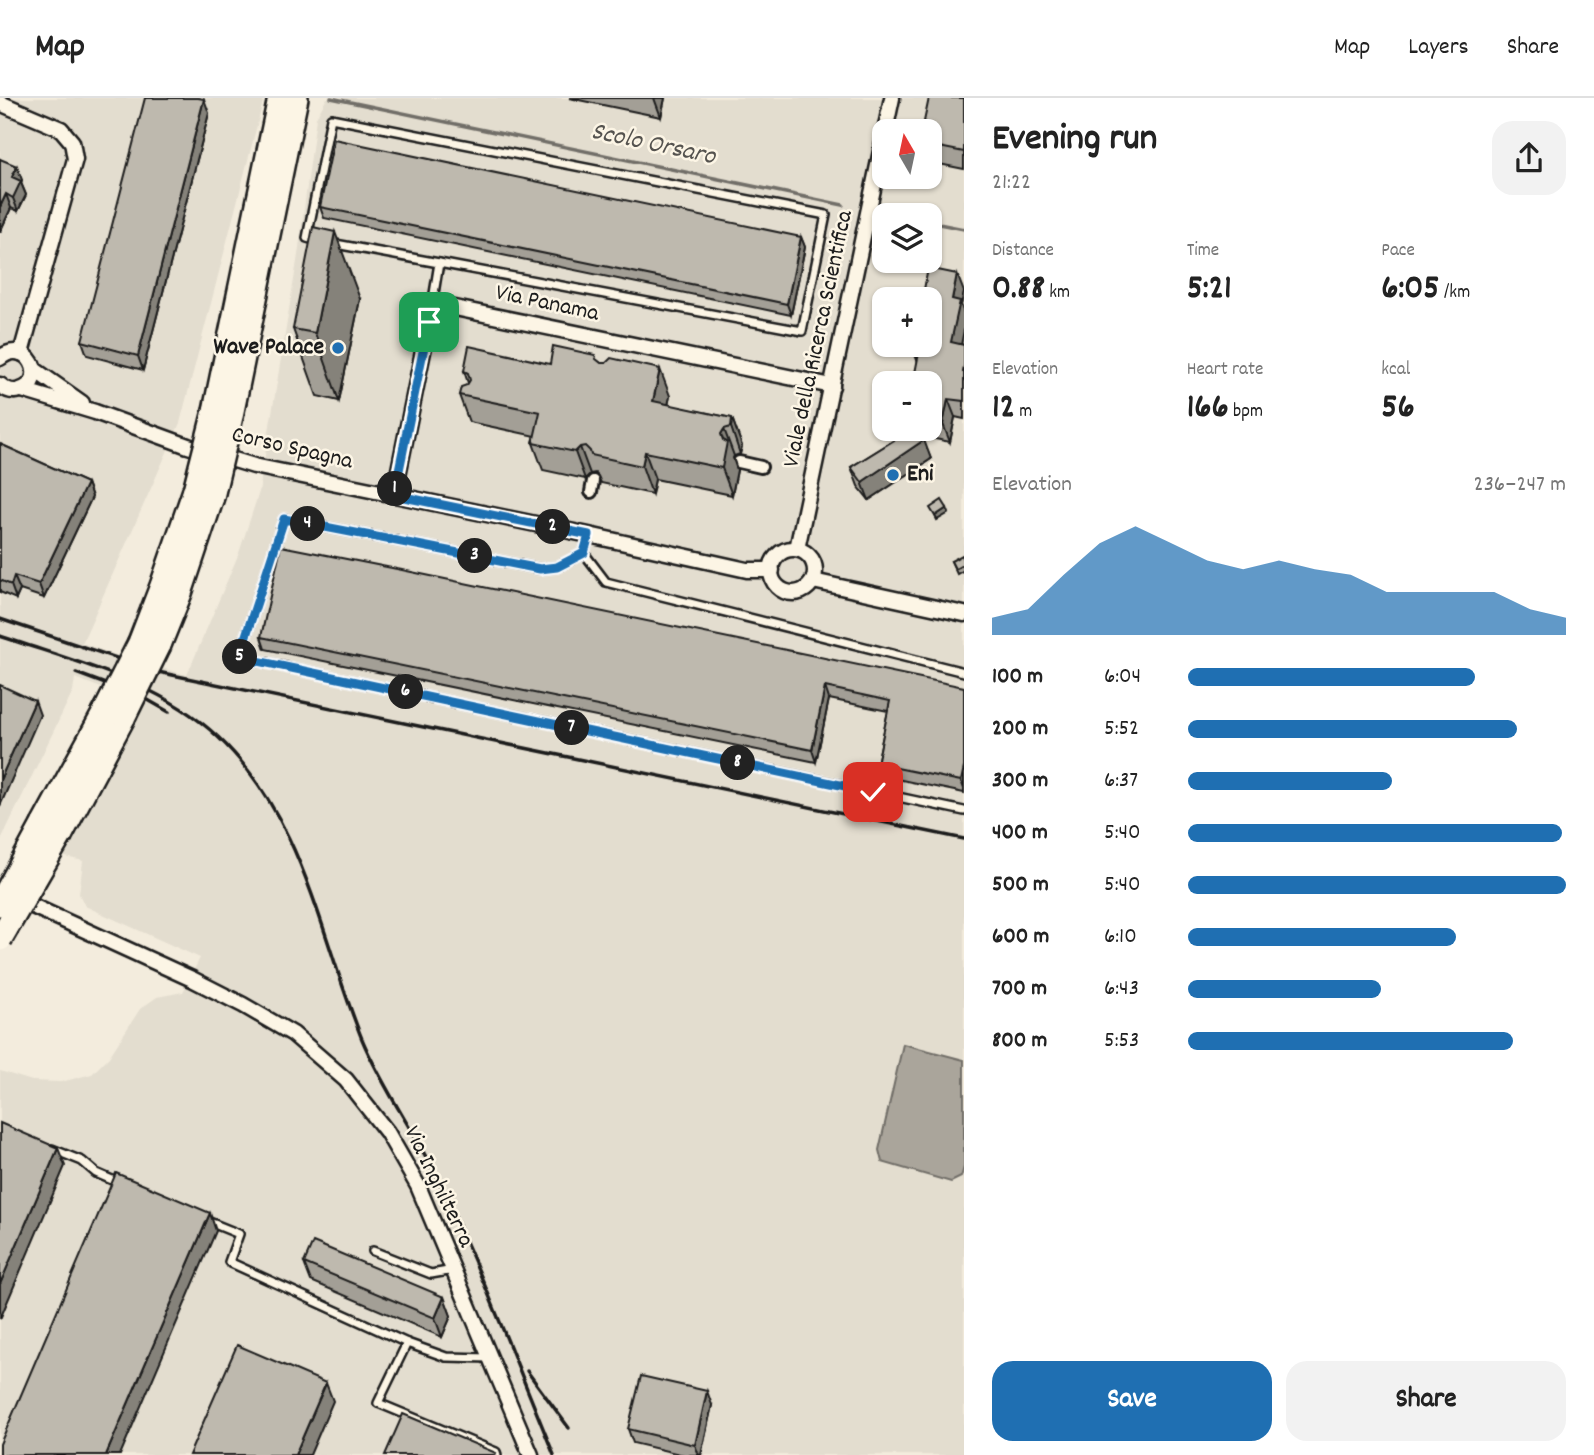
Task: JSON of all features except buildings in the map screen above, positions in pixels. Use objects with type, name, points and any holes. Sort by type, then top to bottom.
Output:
[{"type":"highway","points":[[223,413],[280,98]]},
{"type":"highway","points":[[0,939],[52,829],[150,644],[162,586],[203,493],[296,98]]},
{"type":"highway","points":[[0,904],[52,829]]},
{"type":"street","points":[[888,119],[892,98]]},
{"type":"street","points":[[0,103],[61,129],[72,142],[75,159],[21,353],[1,355]]},
{"type":"street","name":"Viale della Ricerca Scientifica","points":[[797,549],[873,189]]},
{"type":"street","name":"Via Panama","points":[[429,322],[439,313],[456,309],[832,386]]},
{"type":"street","points":[[394,495],[429,322]]},
{"type":"street","name":"Corso Spagna","points":[[21,353],[29,358],[35,370],[95,412]]},
{"type":"street","points":[[22,390],[32,382],[35,370]]},
{"type":"street","name":"Corso Spagna","points":[[0,385],[9,391],[22,390],[95,412],[188,446],[254,466],[747,570],[772,570]]},
{"type":"street","points":[[739,462],[761,467]]},
{"type":"street","points":[[797,549],[812,559],[815,574],[813,581],[804,590],[790,592],[779,587],[774,581],[772,570],[776,556],[797,549]]},
{"type":"street","points":[[813,581],[964,614]]},
{"type":"street","name":"Via Inghilterra","points":[[0,891],[192,979],[293,1034],[346,1080],[387,1132],[418,1186],[531,1455]]},
{"type":"lane","points":[[331,118],[826,215],[802,331],[439,263],[307,238],[331,118]]},
{"type":"lane","points":[[429,322],[439,263]]},
{"type":"lane","points":[[589,535],[584,553],[557,567],[540,569],[284,519],[239,657],[964,811]]},
{"type":"lane","points":[[584,553],[606,582],[964,672]]},
{"type":"lane","points":[[47,1147],[82,1161],[96,1173],[132,1189]]},
{"type":"lane","points":[[203,1219],[239,1234],[229,1262],[407,1343],[446,1357],[491,1358]]},
{"type":"lane","points":[[373,1251],[431,1274],[454,1270]]},
{"type":"lane","points":[[407,1343],[378,1403],[496,1452],[497,1455]]},
{"type":"shaded area","points":[[0,98],[264,98],[180,423],[82,643],[187,675],[239,553],[259,492],[298,255],[316,118],[327,98],[964,98],[964,1455],[0,1455],[0,1071],[32,1081],[61,1082],[92,1074],[109,1057],[140,1009],[157,997],[183,992],[200,958],[85,906],[79,894],[83,861],[53,854],[133,700],[75,678],[73,691],[0,842]]},
{"type":"shaded area","points":[[903,1044],[964,1060],[964,1167],[961,1177],[951,1182],[882,1162],[879,1150]]},
{"type":"waterway","name":"Scolo Orsaro","points":[[331,98],[843,205]]},
{"type":"waterway","name":"Scolo Orsaro","points":[[942,225],[964,229]]},
{"type":"railway","points":[[0,619],[158,672],[964,839]]},
{"type":"railway","points":[[0,636],[115,675],[170,701],[218,737],[247,769],[270,803],[290,840],[306,879],[362,1039],[453,1212],[554,1455]]},
{"type":"railway","points":[[76,673],[148,700],[169,712]]},
{"type":"railway","points":[[527,1371],[569,1428]]},
{"type":"place","name":"Wave Palace","points":[[338,348]]},
{"type":"place","name":"Eni","points":[[893,475]]},
{"type":"route","points":[[429,322],[394,495],[589,535],[584,553],[557,567],[540,569],[284,519],[239,657],[873,792]]}]
